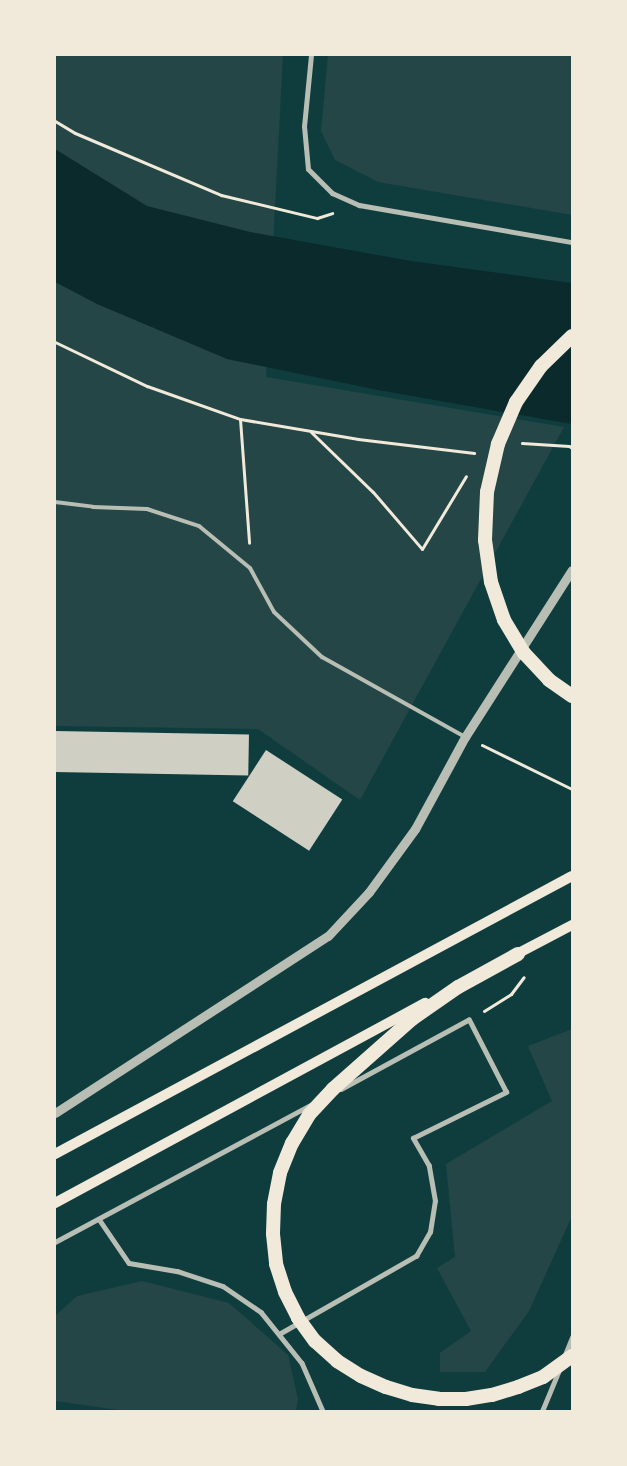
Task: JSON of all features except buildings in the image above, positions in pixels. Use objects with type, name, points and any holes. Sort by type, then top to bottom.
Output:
[{"type":"highway","points":[[572,336],[541,366],[516,402],[498,444],[487,492],[485,540],[491,582],[504,620],[524,653],[549,680],[572,696]]},
{"type":"highway","points":[[518,954],[458,987],[427,1007],[357,1067],[309,1115],[292,1143],[280,1173],[274,1204],[272,1234],[276,1264],[285,1292],[298,1318],[315,1341],[337,1361],[361,1376],[386,1387],[412,1395],[439,1399],[466,1399],[492,1395],[518,1388],[543,1377],[572,1356]]},
{"type":"main road","points":[[55,1154],[572,876]]},
{"type":"main road","points":[[55,1203],[572,925]]},
{"type":"street","points":[[311,55],[304,126],[308,169],[332,193],[359,205],[572,242]]},
{"type":"street","points":[[55,1113],[328,936],[369,892],[415,829],[465,738],[572,570]]},
{"type":"street","points":[[55,1242],[469,1020],[506,1092],[413,1138],[429,1166],[434,1201],[430,1232],[416,1256],[279,1334]]},
{"type":"street","points":[[99,1219],[129,1263],[177,1272],[224,1286],[261,1312],[302,1363],[323,1411]]},
{"type":"street","points":[[542,1411],[572,1337]]},
{"type":"lane","points":[[55,502],[92,507],[147,509],[199,526],[250,568],[274,612],[322,657],[465,738]]},
{"type":"path","points":[[55,122],[76,133],[221,195],[317,218],[359,205]]},
{"type":"path","points":[[55,342],[147,386],[240,419],[311,431],[479,454]]},
{"type":"path","points":[[240,419],[250,568]]},
{"type":"path","points":[[311,431],[373,492],[422,549],[470,470]]},
{"type":"path","points":[[517,447],[522,443],[569,446],[572,448]]},
{"type":"path","points":[[465,738],[572,789]]},
{"type":"shaded area","points":[[55,55],[283,55],[266,377],[564,427],[360,800],[258,729],[55,726]]},
{"type":"shaded area","points":[[328,55],[572,55],[572,215],[378,182],[335,160],[321,131]]},
{"type":"shaded area","points":[[55,149],[147,206],[250,232],[411,261],[572,283],[572,424],[378,390],[227,359],[97,304],[55,282]]},
{"type":"shaded area","points":[[572,1029],[572,1216],[529,1311],[485,1372],[440,1372],[440,1353],[471,1331],[437,1268],[455,1257],[446,1164],[552,1101],[528,1046]]},
{"type":"shaded area","points":[[142,1281],[229,1303],[288,1355],[298,1399],[296,1411],[126,1411],[55,1401],[55,1316],[77,1296]]}]
